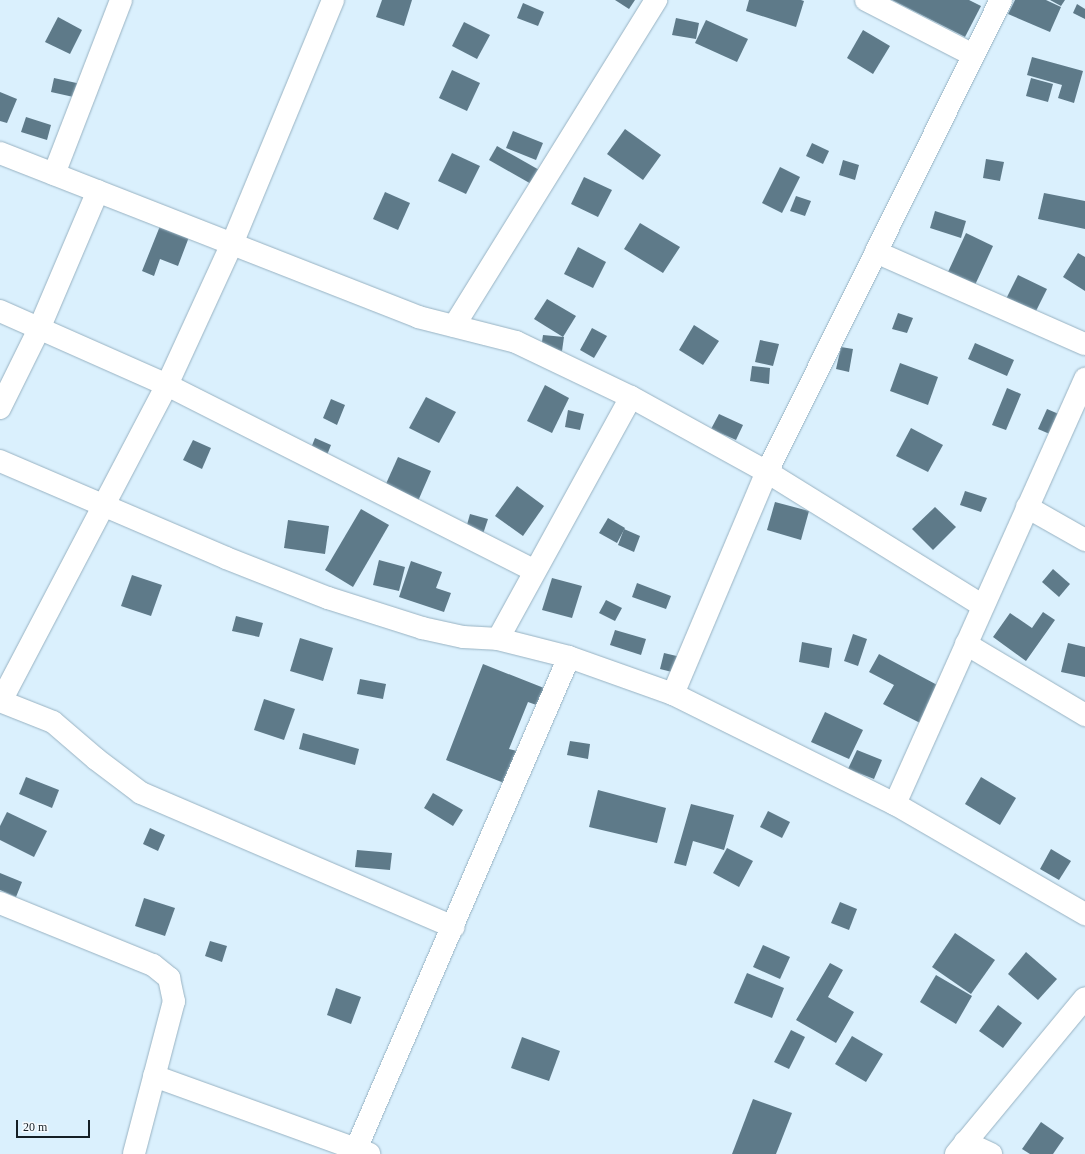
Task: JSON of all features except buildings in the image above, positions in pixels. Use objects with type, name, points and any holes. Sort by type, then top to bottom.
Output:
[{"type":"street","points":[[54,174],[121,0]]},
{"type":"street","points":[[334,0],[232,244],[167,385],[1,701],[53,722],[141,793],[454,927]]},
{"type":"street","points":[[454,326],[656,0]]},
{"type":"street","points":[[866,0],[973,55]]},
{"type":"street","points":[[673,694],[767,472],[1001,0]]},
{"type":"street","points":[[0,153],[411,314],[516,342],[631,398],[767,472],[983,606]]},
{"type":"street","points":[[0,408],[39,329],[98,191]]},
{"type":"street","points":[[876,252],[1085,344]]},
{"type":"street","points":[[0,312],[167,385],[534,570]]},
{"type":"street","points":[[895,804],[1085,379]]},
{"type":"street","points":[[498,639],[534,570],[631,398]]},
{"type":"street","points":[[0,461],[226,558],[328,598],[422,628],[463,637],[498,639],[569,657],[673,694],[895,804],[1085,914]]},
{"type":"street","points":[[1027,507],[1085,540]]},
{"type":"street","points":[[966,644],[1085,715]]},
{"type":"street","points":[[154,1076],[362,1152],[454,927],[569,657]]},
{"type":"street","points":[[0,903],[153,965],[169,978],[174,1001],[134,1154]]},
{"type":"street","points":[[991,1154],[960,1148],[1085,998]]}]
